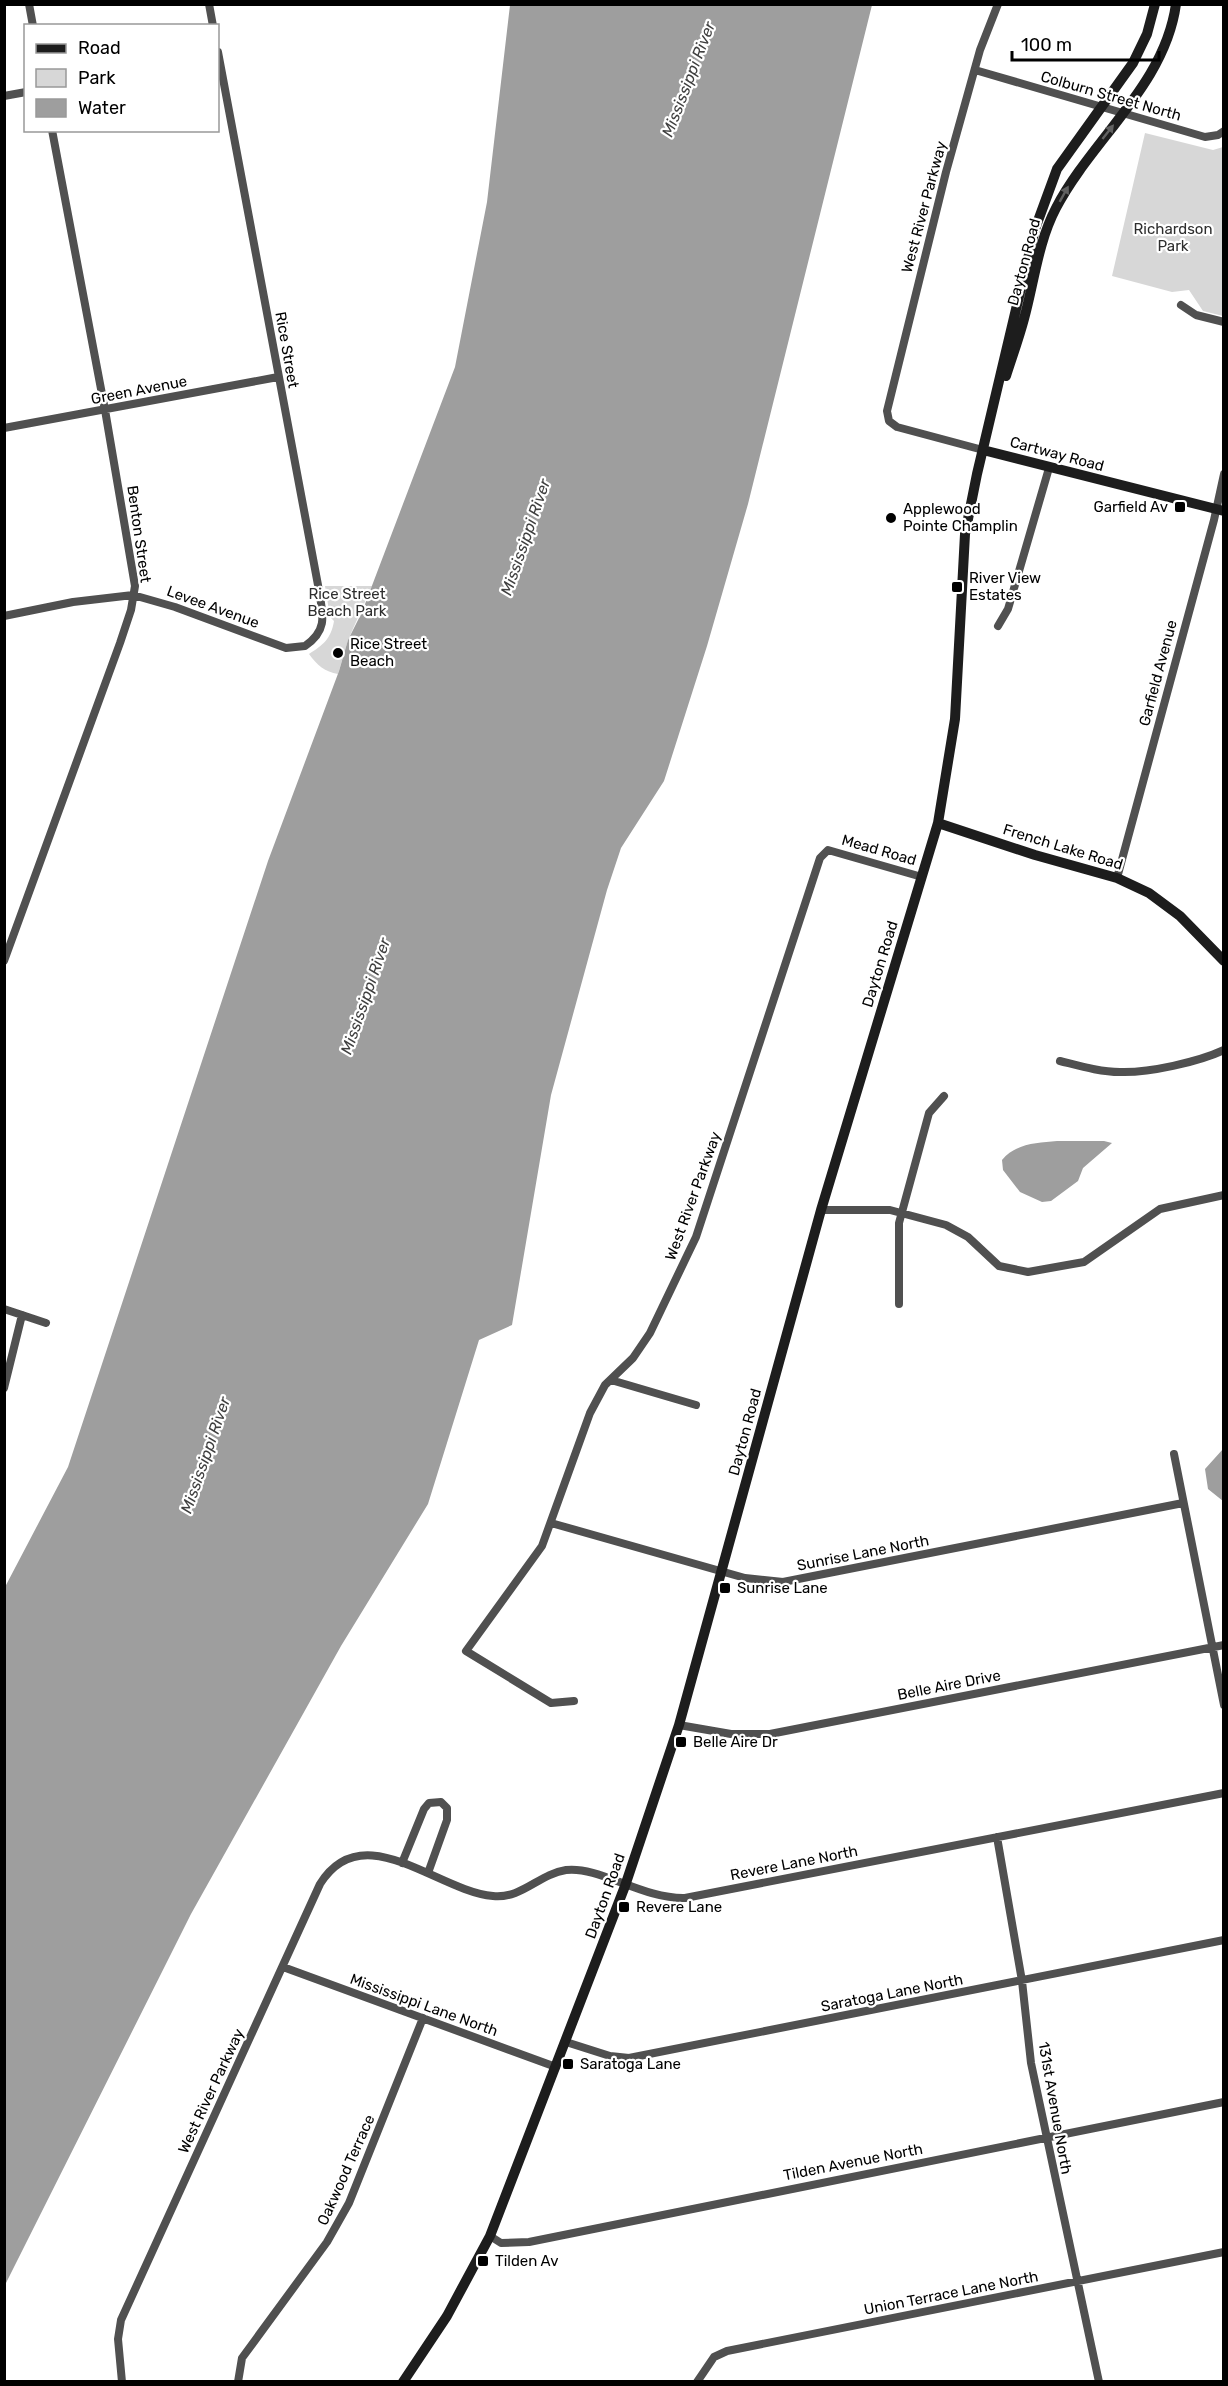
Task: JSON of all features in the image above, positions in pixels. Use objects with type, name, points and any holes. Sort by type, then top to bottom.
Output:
[{"type":"main road","name":"Dayton Road","points":[[403,2382],[447,2316],[490,2236],[625,1886],[679,1725],[821,1210],[938,823],[955,719],[965,534],[1022,279],[1042,204],[1057,169],[1133,63],[1147,34],[1155,4]]},
{"type":"main road","name":"Dayton Road","points":[[983,450],[1054,211],[1076,174],[1123,113],[1161,54],[1176,4]]},
{"type":"main road","name":"Cartway Road","points":[[983,450],[1219,510]]},
{"type":"main road","name":"French Lake Road","points":[[938,823],[1035,855],[1117,878],[1149,893],[1180,915],[1224,961]]},
{"type":"street","points":[[29,4],[33,24]]},
{"type":"street","points":[[209,4],[213,24]]},
{"type":"street","name":"West River Parkway","points":[[888,418],[888,404],[937,207],[975,70],[998,4]]},
{"type":"street","name":"Rice Street","points":[[219,58],[323,619],[321,630],[305,646]]},
{"type":"street","name":"Colburn Street North","points":[[975,70],[1205,137],[1218,135],[1224,131]]},
{"type":"street","points":[[4,96],[24,92]]},
{"type":"street","name":"Benton Street","points":[[4,961],[116,654],[134,595],[134,578],[105,410],[52,132]]},
{"type":"street","points":[[1181,305],[1196,315],[1224,322]]},
{"type":"street","name":"Green Avenue","points":[[4,428],[278,377]]},
{"type":"street","name":"Cartway Road","points":[[888,418],[897,427],[983,450]]},
{"type":"street","points":[[998,626],[1008,609],[1049,468]]},
{"type":"street","name":"Garfield Avenue","points":[[1117,878],[1219,510],[1224,474]]},
{"type":"street","name":"Levee Avenue","points":[[4,616],[73,602],[134,595],[175,607],[286,648],[305,646]]},
{"type":"street","name":"West River Parkway","points":[[574,1701],[551,1702],[466,1652],[542,1546],[598,1396],[633,1358],[650,1333],[696,1237],[820,858],[828,850]]},
{"type":"street","name":"Mead Road","points":[[828,850],[922,877]]},
{"type":"street","points":[[1060,1061],[1102,1071],[1134,1072],[1209,1057],[1224,1050]]},
{"type":"street","points":[[899,1304],[898,1238],[902,1213],[929,1113],[945,1096]]},
{"type":"street","points":[[821,1210],[890,1210],[902,1213],[957,1230],[999,1266],[1028,1272],[1084,1262],[1160,1209],[1224,1195]]},
{"type":"street","points":[[4,1309],[46,1323]]},
{"type":"street","points":[[4,1388],[22,1315]]},
{"type":"street","points":[[611,1380],[696,1405]]},
{"type":"street","points":[[1174,1454],[1224,1705]]},
{"type":"street","name":"Sunrise Lane North","points":[[551,1523],[766,1581],[802,1580],[1182,1503]]},
{"type":"street","name":"Belle Aire Drive","points":[[679,1725],[731,1734],[770,1734],[1224,1645]]},
{"type":"street","name":"Revere Lane North","points":[[382,1857],[495,1897],[521,1892],[552,1874],[565,1870],[580,1870],[651,1895],[685,1898],[1224,1793]]},
{"type":"street","points":[[402,1863],[424,1809],[429,1803],[441,1802],[447,1808],[447,1820],[428,1873]]},
{"type":"street","name":"131st Avenue North","points":[[997,1837],[1022,1981],[1031,2063],[1099,2382]]},
{"type":"street","name":"West River Parkway","points":[[122,2382],[118,2339],[122,2320],[328,1871],[352,1855],[382,1857]]},
{"type":"street","name":"Saratoga Lane North","points":[[566,2042],[610,2056],[629,2058],[1224,1940]]},
{"type":"street","name":"Mississippi Lane North","points":[[283,1967],[556,2067]]},
{"type":"street","name":"Oakwood Terrace","points":[[238,2382],[242,2358],[327,2242],[349,2203],[423,2018]]},
{"type":"street","name":"Tilden Avenue North","points":[[490,2236],[501,2243],[529,2242],[1224,2102]]},
{"type":"street","name":"Union Terrace Lane North","points":[[697,2382],[714,2357],[727,2351],[1224,2252]]},
{"type":"green space","name":"Richardson Park","points":[[1145,133],[1213,150],[1223,147],[1223,316],[1203,311],[1189,290],[1172,292],[1112,276]]},
{"type":"green space","name":"Rice Street Beach Park","points":[[325,586],[372,586],[348,640],[338,674],[329,672],[309,654],[326,641],[333,627],[334,621],[330,617]]},
{"type":"water","name":"Mississippi River","points":[[510,5],[872,5],[748,504],[707,646],[664,781],[621,848],[607,890],[551,1095],[512,1325],[479,1340],[428,1504],[341,1646],[191,1914],[5,2285],[5,1587],[68,1467],[268,861],[339,671],[348,640],[362,612],[455,367],[487,202]]},
{"type":"water","points":[[1057,1141],[1112,1143],[1083,1168],[1078,1181],[1051,1201],[1042,1202],[1020,1192],[1003,1170],[1002,1160],[1020,1147]]},
{"type":"water","points":[[1223,1449],[1223,1501],[1208,1489],[1205,1469]]},
{"type":"place","name":"Garfield Av","points":[[1180,507]]},
{"type":"place","name":"Applewood Pointe Champlin","points":[[891,518]]},
{"type":"place","name":"River View Estates","points":[[957,587]]},
{"type":"place","name":"Rice Street Beach","points":[[338,653]]},
{"type":"place","name":"Sunrise Lane","points":[[725,1588]]},
{"type":"place","name":"Belle Aire Dr","points":[[681,1742]]},
{"type":"place","name":"Revere Lane","points":[[624,1907]]},
{"type":"place","name":"Saratoga Lane","points":[[568,2064]]},
{"type":"place","name":"Tilden Av","points":[[483,2261]]}]
